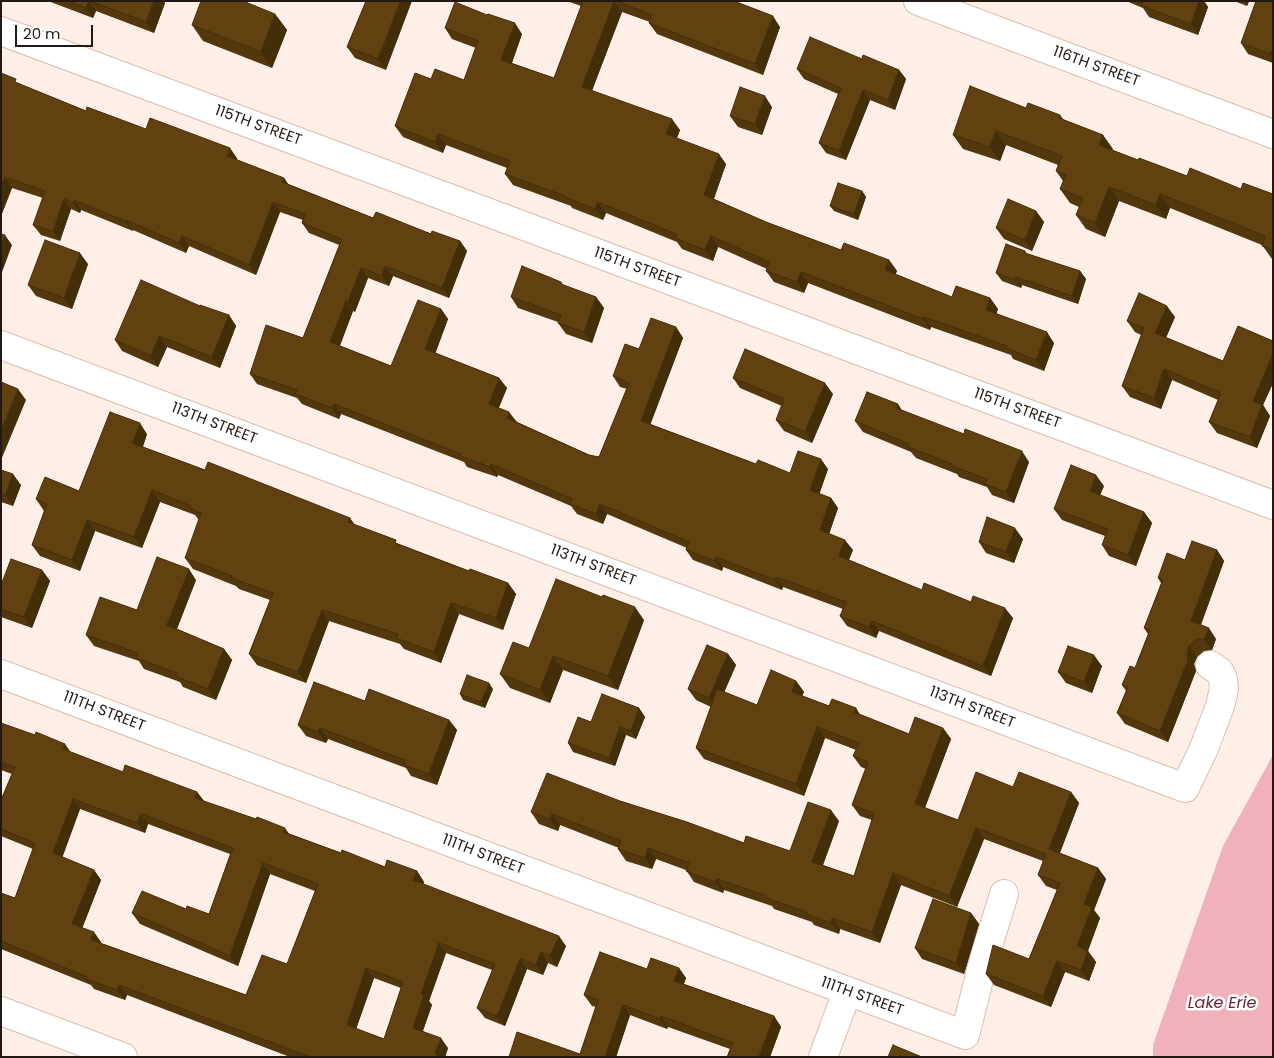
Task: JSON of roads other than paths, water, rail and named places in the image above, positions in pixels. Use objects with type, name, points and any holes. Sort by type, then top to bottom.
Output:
[{"type":"street","name":"116TH STREET","points":[[918,1],[977,12],[1273,134]]},
{"type":"street","name":"115TH STREET","points":[[1,31],[1273,505]]},
{"type":"street","name":"113TH STREET","points":[[1,345],[1185,788],[1217,714],[1224,689],[1223,679],[1218,670],[1210,665]]},
{"type":"street","name":"111TH STREET","points":[[1,674],[965,1036],[984,959],[1004,894]]},
{"type":"street","points":[[823,1057],[847,992]]},
{"type":"street","points":[[1,1010],[123,1057]]},
{"type":"water","name":"Lake Erie","points":[[1273,755],[1273,1057],[1153,1057],[1153,1045],[1223,846]]}]
